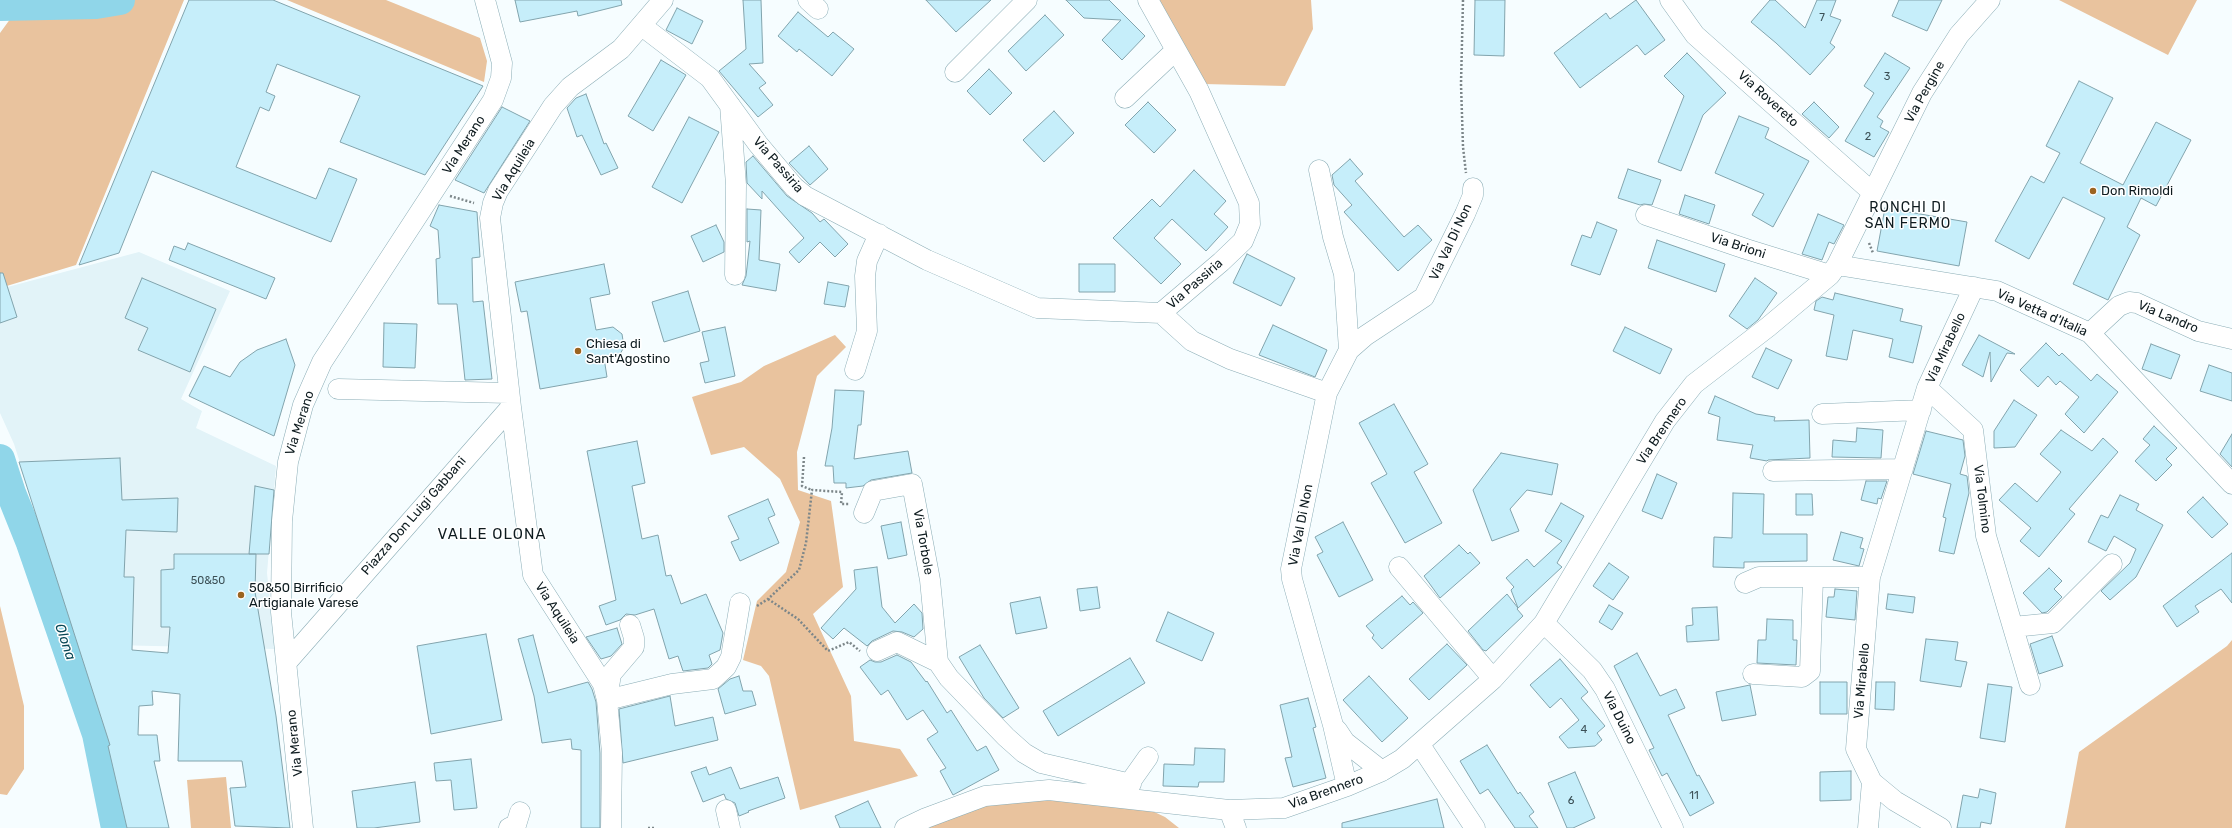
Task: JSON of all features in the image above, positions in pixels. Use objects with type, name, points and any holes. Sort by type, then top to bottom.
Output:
[{"type":"street","name":"Via Merano","points":[[304,828],[281,612],[282,521],[288,462],[303,405],[322,362],[493,100],[501,78],[502,63],[485,0]]},
{"type":"street","name":"Via Aquileia","points":[[611,828],[612,753],[607,700],[603,684],[532,575],[510,400],[490,218],[498,191],[553,106],[570,88],[621,49],[664,0]]},
{"type":"street","points":[[955,72],[1027,0]]},
{"type":"street","name":"Via Passiria","points":[[642,26],[710,78],[730,106],[794,187],[805,196],[927,260],[1037,308],[1161,313],[1221,262],[1242,241],[1250,224],[1249,203],[1199,91],[1148,0]]},
{"type":"street","name":"Via Rovereto","points":[[1670,0],[1695,35],[1872,192]]},
{"type":"street","name":"Via Pergine","points":[[1872,192],[1922,92],[1959,35],[1990,0]]},
{"type":"street","points":[[1125,98],[1176,50]]},
{"type":"street","name":"Via Passiria","points":[[730,106],[736,186],[735,275]]},
{"type":"street","points":[[1319,170],[1333,236],[1344,274],[1349,350]]},
{"type":"street","name":"Via Val Di Non","points":[[1347,786],[1333,725],[1292,579],[1291,569],[1327,393],[1349,350],[1365,336],[1424,297],[1465,214],[1473,195],[1473,188]]},
{"type":"street","name":"Via Brennero","points":[[905,828],[926,818],[985,796],[1049,790],[1129,791],[1229,810],[1284,808],[1347,786],[1382,771],[1402,759],[1420,745],[1493,679],[1544,623],[1665,421],[1694,384],[1768,327],[1834,270],[1872,192]]},
{"type":"street","name":"Via Brioni","points":[[1646,215],[1746,249],[1834,270]]},
{"type":"street","points":[[855,370],[867,330],[865,276],[867,261],[879,234]]},
{"type":"street","name":"Via Vetta d'Italia","points":[[1834,270],[1997,291],[2090,333],[2232,484]]},
{"type":"street","name":"Via Mirabello","points":[[1941,828],[1895,801],[1872,782],[1856,749],[1870,577],[1927,388],[1974,287]]},
{"type":"street","name":"Via Landro","points":[[2090,333],[2120,306],[2128,302],[2137,303],[2198,331],[2232,339]]},
{"type":"street","points":[[1161,313],[1192,341],[1230,358],[1327,393]]},
{"type":"street","name":"Via Tolmino","points":[[1927,388],[1973,430],[1986,536],[2030,685]]},
{"type":"street","points":[[338,389],[510,400]]},
{"type":"street","name":"Piazza Don Luigi Gabbani","points":[[287,662],[510,400]]},
{"type":"street","points":[[1822,414],[1920,410]]},
{"type":"street","points":[[1773,471],[1903,469]]},
{"type":"street","name":"Via Torbole","points":[[866,508],[873,491],[912,484],[930,580],[938,662],[948,678],[1024,754],[1041,763],[1129,791]]},
{"type":"street","points":[[2013,627],[2053,623],[2112,564]]},
{"type":"street","points":[[1399,567],[1493,679]]},
{"type":"street","points":[[1745,584],[1759,577],[1870,577]]},
{"type":"street","points":[[1753,674],[1802,677],[1810,671],[1813,578]]},
{"type":"street","points":[[630,625],[634,638],[634,647],[614,669],[607,700],[672,684],[713,679],[726,667],[731,657],[738,611]]},
{"type":"street","name":"Via Duino","points":[[1544,623],[1592,670],[1613,705],[1673,828]]},
{"type":"street","points":[[877,651],[897,642],[938,662]]},
{"type":"street","points":[[1592,670],[1605,680],[1619,695],[1637,732]]},
{"type":"street","name":"Via Val Di Non","points":[[1333,725],[1345,742],[1382,771]]},
{"type":"street","points":[[1420,745],[1475,828]]},
{"type":"street","points":[[1129,791],[1148,757]]},
{"type":"street","points":[[1868,828],[1872,782]]},
{"type":"street","points":[[1656,794],[1664,795],[1674,803]]},
{"type":"street","points":[[1229,810],[1236,828]]},
{"type":"path","name":"Via Val Di Non","points":[[1463,0],[1461,84],[1463,147],[1466,173],[1471,180],[1473,188]]},
{"type":"path","points":[[434,190],[492,209]]},
{"type":"path","points":[[1869,242],[1872,252]]},
{"type":"path","points":[[804,458],[802,486],[812,490],[842,492],[841,504],[866,508]]},
{"type":"path","points":[[738,611],[768,599],[798,570],[806,542],[812,490]]},
{"type":"path","points":[[768,599],[798,619],[828,651],[849,642],[866,656],[877,651]]},
{"type":"path","points":[[648,828],[656,828]]},
{"type":"shaded area","points":[[24,0],[184,0],[76,265],[0,288],[0,33]]},
{"type":"shaded area","points":[[287,0],[386,0],[480,38],[487,61],[484,82]]},
{"type":"shaded area","points":[[1159,0],[1311,0],[1313,29],[1285,86],[1204,84]]},
{"type":"shaded area","points":[[2059,0],[2197,0],[2168,55]]},
{"type":"shaded area","points":[[139,252],[230,291],[181,399],[202,411],[196,428],[276,466],[267,573],[275,649],[74,644],[45,541],[14,444],[0,413],[0,289]]},
{"type":"shaded area","points":[[835,335],[846,347],[817,376],[797,452],[798,490],[831,501],[843,587],[813,614],[851,696],[854,741],[900,749],[918,776],[800,810],[769,676],[761,666],[743,660],[757,601],[786,572],[800,522],[780,479],[744,447],[711,455],[692,397],[741,382],[764,366]]},
{"type":"shaded area","points":[[0,606],[24,706],[24,769],[7,795],[0,794]]},
{"type":"shaded area","points":[[2232,640],[2232,828],[2065,828],[2079,752],[2227,646]]},
{"type":"shaded area","points":[[226,777],[231,828],[191,828],[187,780]]},
{"type":"shaded area","points":[[1051,799],[1150,810],[1165,817],[1179,828],[921,828],[985,806]]},
{"type":"building","points":[[189,0],[273,0],[483,86],[425,175],[340,142],[360,96],[277,64],[266,92],[275,96],[269,111],[260,107],[236,167],[316,199],[329,168],[357,179],[331,242],[152,171],[119,253],[79,265]]},
{"type":"building","points":[[515,0],[621,0],[622,5],[578,16],[577,11],[520,22]]},
{"type":"building","points":[[743,0],[761,0],[763,63],[749,64],[766,83],[759,88],[773,105],[758,117],[719,71],[746,49]]},
{"type":"building","points":[[926,0],[991,0],[956,32]]},
{"type":"building","points":[[1066,0],[1109,0],[1145,36],[1122,60],[1102,40],[1121,20],[1084,18]]},
{"type":"building","points":[[1475,0],[1505,0],[1504,56],[1474,55]]},
{"type":"building","points":[[1636,0],[1665,40],[1645,55],[1637,45],[1580,88],[1554,53],[1606,13],[1610,19]]},
{"type":"building","points":[[1770,0],[1775,0],[1805,28],[1817,0],[1836,0],[1830,16],[1841,20],[1830,43],[1835,47],[1810,75],[1751,22]]},
{"type":"building","points":[[1899,0],[1942,0],[1927,31],[1892,16]]},
{"type":"building","points":[[677,8],[703,21],[692,44],[666,30]]},
{"type":"building","points":[[798,12],[828,37],[833,32],[854,49],[832,76],[799,49],[797,52],[778,36]]},
{"type":"building","points":[[1045,15],[1064,35],[1026,71],[1008,51]]},
{"type":"building","points":[[1687,53],[1726,93],[1703,115],[1681,171],[1658,162],[1684,96],[1664,76]]},
{"type":"building","points":[[1885,53],[1910,68],[1877,117],[1883,121],[1880,127],[1889,132],[1874,157],[1845,141],[1874,93],[1864,86]]},
{"type":"building","points":[[661,60],[686,75],[653,131],[628,116]]},
{"type":"building","points":[[989,69],[1012,93],[990,115],[967,91]]},
{"type":"building","name":"Don Rimoldi","points":[[2079,81],[2113,98],[2080,163],[2123,185],[2156,122],[2191,140],[2156,206],[2141,198],[2127,227],[2140,235],[2108,300],[2073,284],[2105,218],[2063,197],[2029,259],[1995,241],[2031,176],[2044,183],[2060,153],[2046,146]]},
{"type":"building","points":[[586,94],[604,144],[606,143],[618,168],[601,175],[582,135],[577,137],[567,108],[576,98]]},
{"type":"building","points":[[1148,102],[1176,130],[1154,153],[1125,125]]},
{"type":"building","points":[[1814,102],[1839,127],[1829,138],[1802,114]]},
{"type":"building","points":[[502,107],[530,121],[484,193],[455,180]]},
{"type":"building","points":[[1054,111],[1074,133],[1044,162],[1023,140]]},
{"type":"building","points":[[1739,116],[1769,128],[1765,138],[1809,161],[1773,227],[1752,215],[1764,194],[1715,173]]},
{"type":"building","points":[[689,117],[719,132],[682,203],[652,187]]},
{"type":"building","points":[[809,146],[828,169],[810,185],[789,163]]},
{"type":"building","points":[[753,156],[787,196],[812,213],[820,222],[824,219],[848,244],[835,257],[820,242],[799,263],[789,252],[804,238],[762,191],[762,199],[747,183],[746,162]]},
{"type":"building","points":[[1350,159],[1363,174],[1355,181],[1404,237],[1418,225],[1432,240],[1398,271],[1344,212],[1352,205],[1334,185],[1332,175]]},
{"type":"building","points":[[1628,169],[1661,180],[1652,205],[1640,205],[1618,198]]},
{"type":"building","points":[[1194,170],[1226,201],[1214,214],[1228,227],[1206,251],[1172,219],[1154,238],[1181,264],[1161,284],[1113,238],[1152,199],[1160,207]]},
{"type":"building","points":[[1685,195],[1715,205],[1709,224],[1679,214]]},
{"type":"building","points":[[439,205],[477,212],[480,257],[472,258],[473,302],[483,301],[492,379],[465,380],[457,304],[438,304],[436,259],[440,258],[438,230],[430,226]]},
{"type":"building","points":[[1885,208],[1967,222],[1959,266],[1877,251]]},
{"type":"building","points":[[747,209],[761,210],[759,260],[780,264],[776,291],[742,285],[746,276],[750,241],[747,242]]},
{"type":"building","points":[[1818,214],[1844,225],[1834,244],[1829,242],[1822,260],[1802,254]]},
{"type":"building","points":[[1597,222],[1617,230],[1600,275],[1571,265],[1582,235],[1591,238]]},
{"type":"building","points":[[716,225],[724,242],[724,252],[703,262],[691,236]]},
{"type":"building","points":[[1657,240],[1725,264],[1716,292],[1648,268]]},
{"type":"building","points":[[188,243],[275,278],[266,299],[169,260],[174,246],[185,250]]},
{"type":"building","points":[[1247,254],[1295,278],[1281,306],[1233,283]]},
{"type":"building","points":[[604,264],[610,294],[590,298],[596,330],[613,327],[622,334],[624,347],[619,356],[604,358],[607,377],[540,389],[527,311],[521,312],[515,282]]},
{"type":"building","points":[[1079,264],[1115,264],[1115,292],[1079,292]]},
{"type":"building","points":[[0,273],[3,273],[17,317],[0,323]]},
{"type":"building","points":[[142,278],[216,309],[190,372],[138,350],[148,328],[125,318]]},
{"type":"building","points":[[1755,278],[1777,293],[1758,320],[1747,329],[1729,316]]},
{"type":"building","points":[[828,282],[849,286],[845,307],[824,304]]},
{"type":"building","points":[[688,291],[700,331],[664,342],[652,302]]},
{"type":"building","points":[[1835,293],[1903,309],[1900,321],[1922,326],[1913,363],[1889,357],[1893,339],[1853,330],[1847,360],[1826,356],[1834,315],[1814,310],[1816,301],[1822,297],[1833,300]]},
{"type":"building","points":[[384,323],[417,324],[415,368],[383,367]]},
{"type":"building","points":[[1273,325],[1327,350],[1315,377],[1259,355]]},
{"type":"building","points":[[725,327],[735,376],[705,383],[700,363],[709,361],[702,332]]},
{"type":"building","points":[[1625,327],[1672,349],[1660,374],[1613,351]]},
{"type":"building","points":[[1979,335],[2015,354],[2007,353],[1991,382],[1990,352],[1983,377],[1962,365]]},
{"type":"building","points":[[286,339],[295,365],[274,436],[189,396],[204,366],[230,377],[240,362],[257,350]]},
{"type":"building","points":[[2046,343],[2059,356],[2062,353],[2091,381],[2097,374],[2118,392],[2084,433],[2065,414],[2079,397],[2060,381],[2056,385],[2048,376],[2038,387],[2020,370]]},
{"type":"building","points":[[2151,344],[2180,355],[2171,379],[2142,369]]},
{"type":"building","points":[[1766,348],[1792,360],[1778,389],[1752,377]]},
{"type":"building","points":[[2209,365],[2232,373],[2232,401],[2200,391]]},
{"type":"building","points":[[835,390],[864,391],[861,425],[858,425],[854,459],[908,451],[912,473],[871,480],[863,486],[846,488],[846,483],[834,483],[833,466],[825,466],[832,428]]},
{"type":"building","points":[[1715,396],[1756,414],[1775,417],[1774,421],[1809,420],[1810,458],[1767,461],[1750,458],[1753,445],[1717,440],[1720,417],[1708,413]]},
{"type":"building","points":[[2014,400],[2037,415],[2015,447],[1994,448],[1994,431]]},
{"type":"building","points":[[1394,404],[1428,464],[1414,472],[1442,523],[1405,543],[1371,483],[1387,474],[1359,423]]},
{"type":"building","points":[[2154,426],[2177,448],[2166,459],[2172,465],[2156,481],[2135,461],[2150,445],[2143,439]]},
{"type":"building","points":[[1857,428],[1883,430],[1881,458],[1832,457],[1833,440],[1856,442]]},
{"type":"building","points":[[2061,430],[2092,451],[2103,438],[2118,452],[2069,509],[2075,514],[2039,557],[2020,541],[2031,528],[1999,500],[2015,483],[2037,502],[2061,472],[2040,454]]},
{"type":"building","points":[[1926,431],[1963,440],[1965,456],[1960,474],[1967,476],[1969,493],[1954,554],[1939,551],[1946,518],[1943,517],[1951,484],[1913,474]]},
{"type":"building","points":[[2232,434],[2232,467],[2220,454]]},
{"type":"building","points":[[637,441],[645,483],[632,486],[642,539],[658,535],[666,576],[671,575],[681,604],[706,594],[723,633],[720,650],[709,655],[712,664],[708,668],[683,671],[678,656],[669,659],[654,609],[635,615],[626,614],[620,620],[606,625],[599,606],[616,600],[587,451]]},
{"type":"building","points":[[1501,453],[1558,464],[1552,495],[1527,490],[1510,509],[1519,531],[1492,541],[1473,490]]},
{"type":"building","points":[[120,458],[122,500],[178,498],[177,532],[126,530],[124,577],[134,577],[132,650],[168,653],[170,627],[161,627],[161,570],[174,569],[174,554],[256,554],[255,592],[276,716],[290,828],[235,826],[230,788],[246,787],[242,761],[178,761],[180,694],[152,691],[153,705],[139,706],[138,735],[157,735],[160,761],[154,761],[169,828],[127,828],[108,746],[110,745],[19,462]]},
{"type":"building","points":[[1657,474],[1677,483],[1662,519],[1642,511]]},
{"type":"building","points":[[1866,481],[1887,481],[1881,499],[1878,498],[1877,504],[1861,500]]},
{"type":"building","points":[[255,486],[274,490],[269,554],[249,554]]},
{"type":"building","points":[[1733,493],[1764,494],[1763,534],[1807,534],[1807,561],[1744,562],[1744,568],[1713,567],[1714,537],[1732,538]]},
{"type":"building","points":[[1796,494],[1812,494],[1813,515],[1796,515]]},
{"type":"building","points":[[2120,495],[2139,504],[2136,510],[2163,525],[2136,577],[2110,600],[2101,591],[2130,563],[2136,549],[2114,536],[2106,551],[2088,542],[2101,515],[2108,518]]},
{"type":"building","points":[[2203,497],[2228,524],[2212,538],[2187,512]]},
{"type":"building","points":[[768,499],[775,515],[768,518],[779,543],[740,561],[731,542],[739,539],[728,516]]},
{"type":"building","points":[[1561,503],[1584,516],[1557,563],[1562,567],[1517,609],[1523,616],[1486,651],[1483,650],[1468,631],[1507,594],[1518,608],[1511,590],[1514,587],[1506,578],[1527,559],[1534,567],[1562,541],[1545,531]]},
{"type":"building","points":[[901,522],[907,555],[888,559],[881,526]]},
{"type":"building","points":[[1343,522],[1373,580],[1339,597],[1317,555],[1323,552],[1315,537]]},
{"type":"building","points":[[1841,532],[1863,538],[1860,548],[1864,549],[1859,566],[1833,560]]},
{"type":"building","points":[[1459,545],[1468,554],[1470,552],[1480,563],[1440,598],[1424,576]]},
{"type":"building","points":[[2232,553],[2232,603],[2221,589],[2195,606],[2199,612],[2177,627],[2163,606]]},
{"type":"building","points":[[1609,563],[1629,577],[1613,600],[1593,586]]},
{"type":"building","points":[[877,567],[882,607],[895,623],[914,604],[922,613],[923,629],[914,637],[902,632],[893,631],[872,641],[867,646],[844,628],[833,639],[821,628],[856,589],[854,570]]},
{"type":"building","points":[[2049,568],[2062,581],[2054,589],[2062,597],[2047,612],[2042,613],[2023,593]]},
{"type":"building","points":[[1097,587],[1100,608],[1080,611],[1077,589]]},
{"type":"building","points":[[1835,589],[1857,591],[1855,620],[1826,617],[1828,597],[1834,597]]},
{"type":"building","points":[[1888,594],[1915,597],[1913,613],[1886,609]]},
{"type":"building","points":[[1402,596],[1410,605],[1413,602],[1423,613],[1382,649],[1372,638],[1374,635],[1366,626]]},
{"type":"building","points":[[1040,597],[1047,628],[1016,634],[1010,603]]},
{"type":"building","points":[[1609,605],[1623,613],[1612,630],[1599,622]]},
{"type":"building","points":[[1717,607],[1719,640],[1687,642],[1686,626],[1693,625],[1692,608]]},
{"type":"building","points":[[1168,612],[1214,633],[1202,661],[1156,641]]},
{"type":"building","points":[[1767,619],[1793,620],[1793,640],[1797,640],[1796,665],[1757,663],[1758,640],[1766,640]]},
{"type":"building","points":[[617,628],[622,644],[611,656],[601,659],[586,637]]},
{"type":"building","points":[[486,634],[502,720],[431,734],[417,646]]},
{"type":"building","points":[[533,635],[548,693],[588,682],[592,689],[596,702],[600,753],[600,828],[581,828],[581,750],[572,749],[571,739],[542,743],[534,696],[518,639]]},
{"type":"building","points":[[2052,636],[2063,666],[2039,674],[2030,644]]},
{"type":"building","points":[[1926,639],[1958,642],[1955,660],[1967,662],[1961,687],[1920,681]]},
{"type":"building","points":[[1447,644],[1467,665],[1429,700],[1409,679]]},
{"type":"building","points":[[980,645],[1019,708],[1003,718],[984,698],[959,657]]},
{"type":"building","points":[[1637,653],[1660,696],[1676,689],[1685,708],[1668,715],[1697,776],[1699,775],[1714,803],[1690,816],[1667,773],[1662,776],[1649,750],[1654,748],[1614,666]]},
{"type":"building","points":[[897,655],[911,662],[926,682],[927,681],[947,713],[951,710],[977,751],[986,746],[999,770],[953,795],[940,771],[946,768],[927,739],[938,732],[923,710],[907,720],[888,690],[881,695],[860,667],[870,660],[881,662]]},
{"type":"building","points":[[1130,658],[1145,683],[1058,736],[1043,711]]},
{"type":"building","points":[[1560,659],[1588,692],[1581,698],[1605,726],[1597,733],[1602,740],[1595,746],[1568,748],[1559,737],[1579,720],[1561,698],[1550,708],[1530,685]]},
{"type":"building","points":[[739,676],[743,691],[752,691],[756,705],[725,714],[718,689],[730,679]]},
{"type":"building","points":[[1369,676],[1408,718],[1382,742],[1343,700]]},
{"type":"building","points":[[1820,682],[1847,682],[1847,714],[1820,714]]},
{"type":"building","points":[[1876,682],[1895,682],[1894,710],[1875,709]]},
{"type":"building","points":[[1988,684],[2012,687],[2005,742],[1980,738]]},
{"type":"building","points":[[1750,685],[1756,715],[1722,721],[1716,692]]},
{"type":"building","points":[[670,696],[675,726],[713,717],[718,740],[623,763],[619,709]]},
{"type":"building","points":[[1308,698],[1316,727],[1313,728],[1326,778],[1293,787],[1285,758],[1292,757],[1280,705]]},
{"type":"building","points":[[1487,745],[1518,794],[1520,792],[1534,812],[1529,816],[1538,828],[1515,828],[1488,789],[1480,794],[1460,761]]},
{"type":"building","points":[[1195,748],[1225,749],[1224,782],[1199,782],[1198,787],[1163,786],[1164,764],[1194,765]]},
{"type":"building","points":[[471,759],[477,808],[454,810],[451,780],[436,781],[434,763]]},
{"type":"building","points":[[706,767],[709,775],[731,767],[740,789],[778,777],[785,798],[748,811],[749,812],[739,816],[735,803],[726,799],[724,794],[703,802],[691,772]]},
{"type":"building","points":[[1851,771],[1851,800],[1820,801],[1820,772]]},
{"type":"building","points":[[1575,772],[1595,818],[1573,828],[1567,828],[1548,783]]},
{"type":"building","points":[[415,782],[420,822],[374,828],[357,828],[352,791]]},
{"type":"building","points":[[1980,789],[1996,793],[1991,824],[1981,822],[1980,828],[1957,828],[1963,795],[1978,798]]},
{"type":"building","points":[[1437,799],[1444,828],[1342,828],[1342,823]]},
{"type":"building","points":[[868,801],[881,828],[840,828],[835,816]]},
{"type":"waterway","name":"Olona","points":[[0,6],[96,4],[120,0]]},
{"type":"waterway","name":"Olona","points":[[0,459],[11,493],[31,543],[97,734],[116,828]]},
{"type":"place","name":"Don Rimoldi","points":[[2093,191]]},
{"type":"place","name":"Chiesa di Sant'Agostino","points":[[578,351]]},
{"type":"place","name":"50&50 Birrificio Artigianale Varese","points":[[241,595]]},
{"type":"district","name":"RONCHI DI SAN FERMO","points":[[1908,216]]},
{"type":"district","name":"VALLE OLONA","points":[[492,535]]}]
